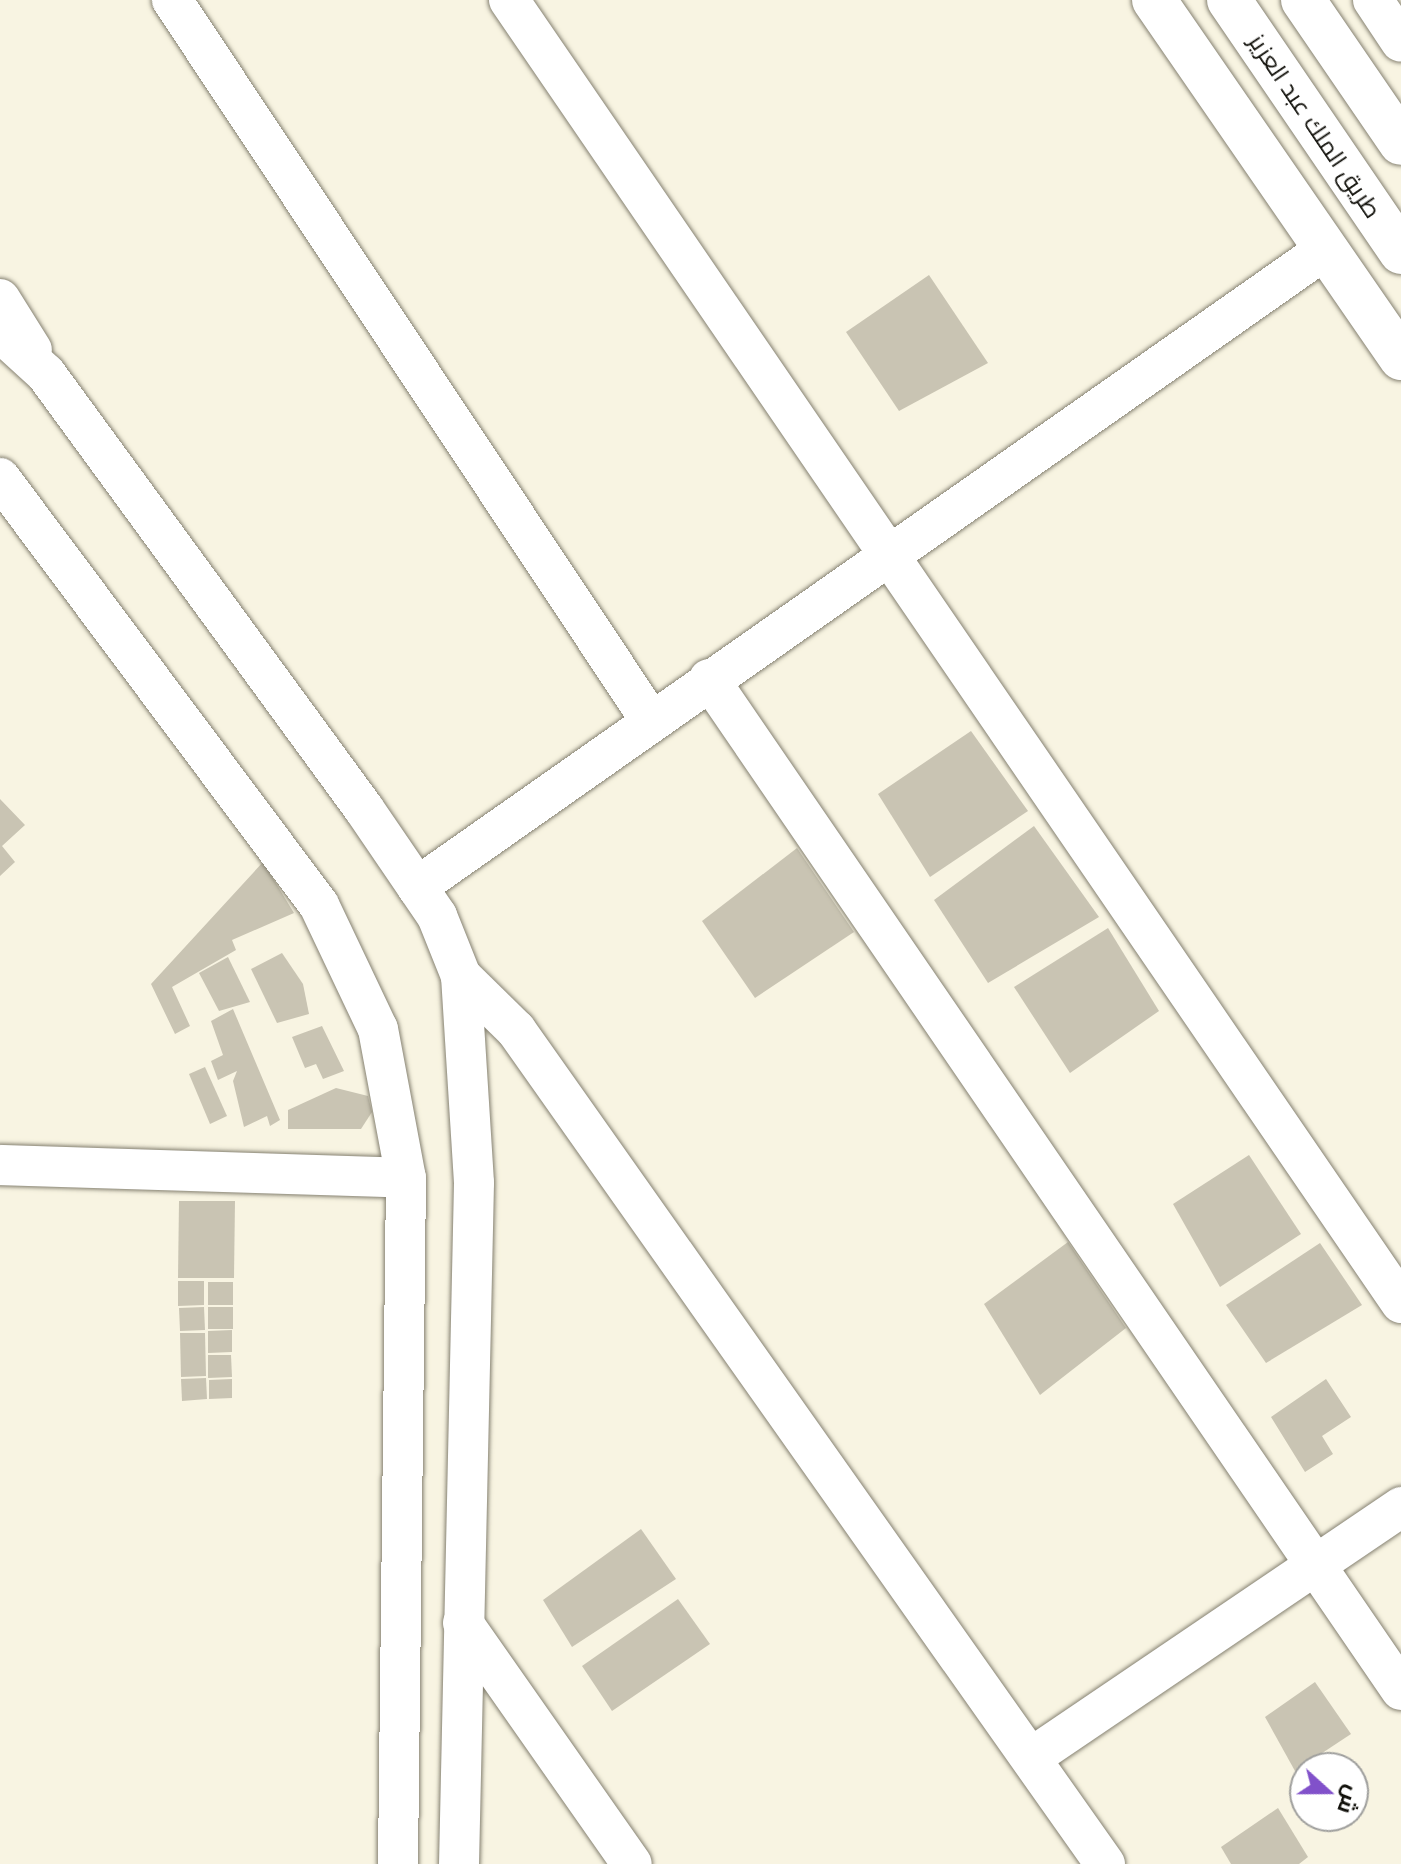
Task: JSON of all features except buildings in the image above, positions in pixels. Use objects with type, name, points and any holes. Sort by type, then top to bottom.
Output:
[{"type":"main road","points":[[1154,0],[1401,358]]},
{"type":"main road","name":"طريق الملك عبد العزيز","points":[[1229,0],[1401,252]]},
{"type":"main road","points":[[1303,0],[1401,143]]},
{"type":"street","points":[[172,0],[651,721]]},
{"type":"street","points":[[509,0],[1401,1303]]},
{"type":"street","points":[[1373,0],[1401,42]]},
{"type":"street","points":[[417,887],[888,553],[1326,249]]},
{"type":"street","points":[[0,299],[46,374],[417,887],[461,976],[516,1030],[1105,1864]]},
{"type":"street","points":[[0,332],[46,374]]},
{"type":"street","points":[[0,478],[319,905],[378,1029],[406,1178],[398,1864]]},
{"type":"street","points":[[709,679],[1401,1690]]},
{"type":"street","points":[[459,1864],[474,1183],[461,976]]},
{"type":"street","points":[[0,1165],[406,1178]]},
{"type":"street","points":[[1032,1757],[1401,1507]]},
{"type":"street","points":[[463,1623],[632,1864]]}]
